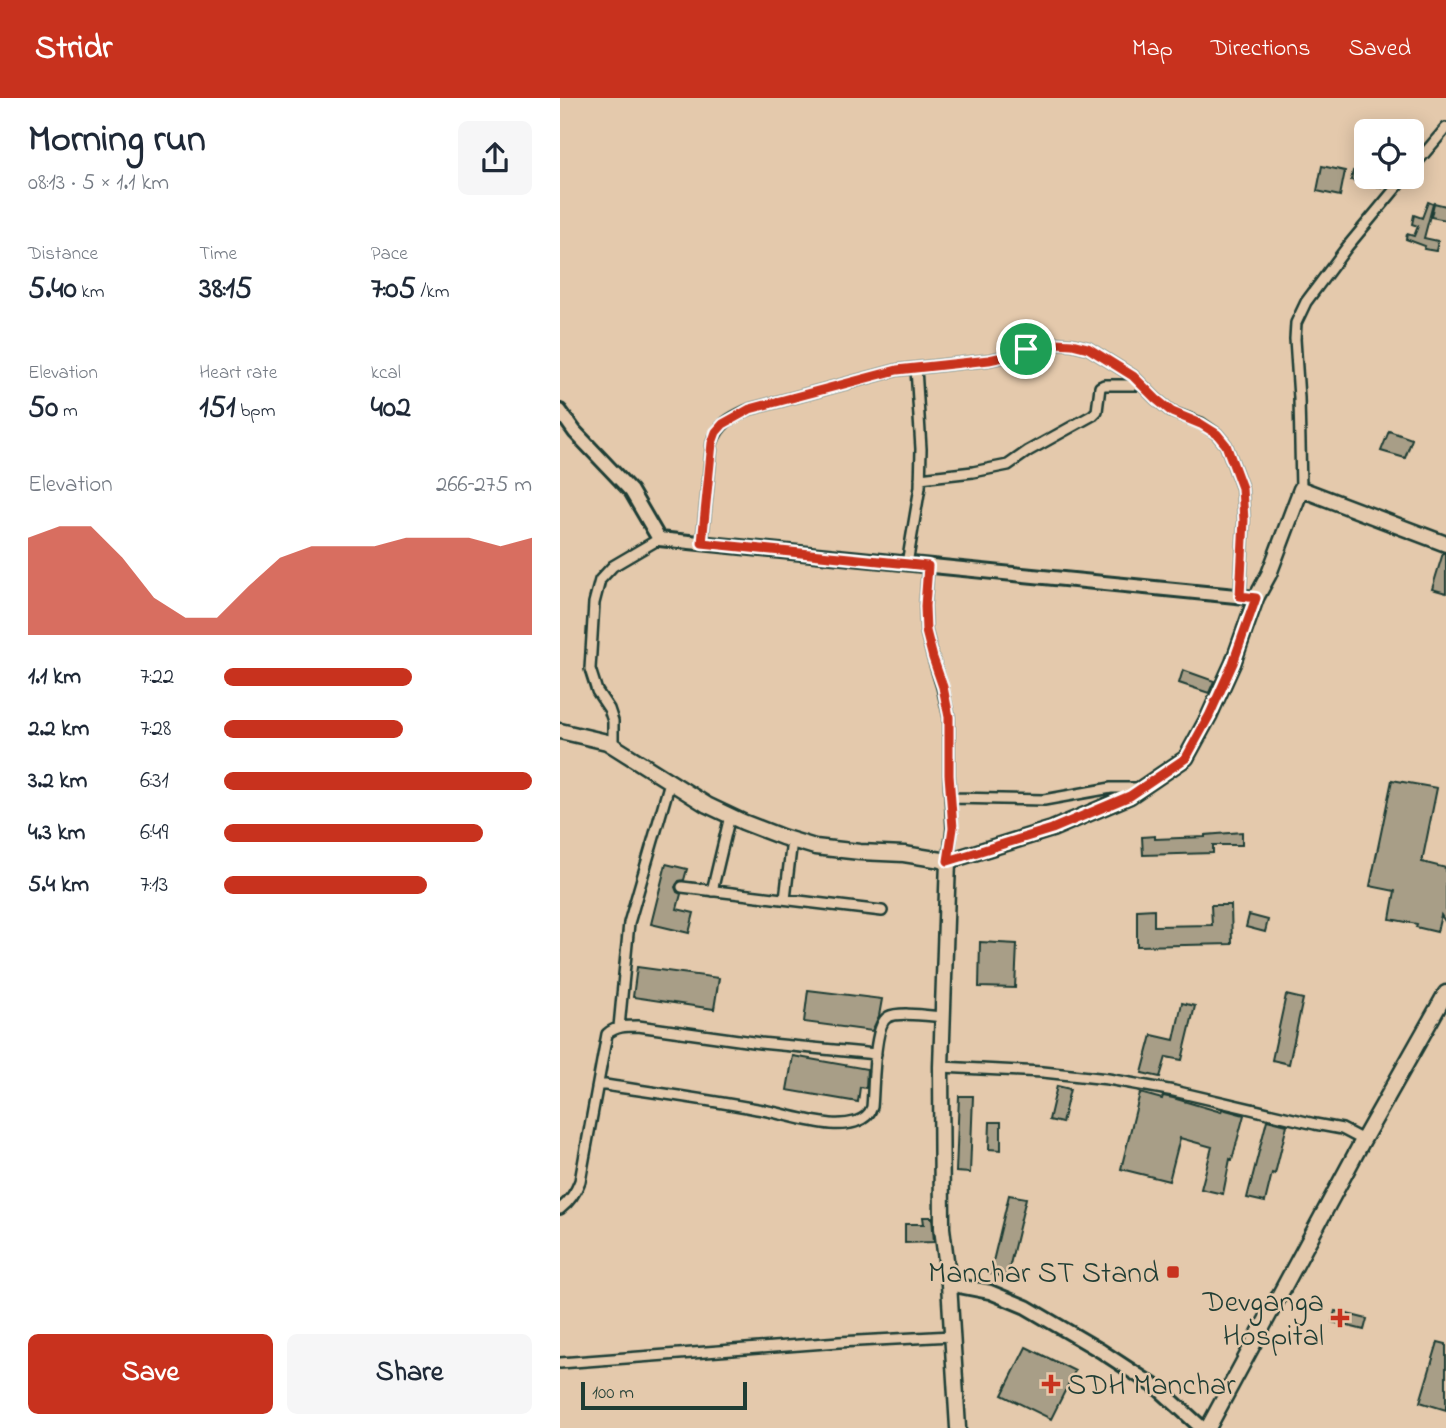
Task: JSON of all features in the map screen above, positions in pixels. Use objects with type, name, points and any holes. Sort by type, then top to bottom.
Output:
[{"type":"main road","points":[[561,732],[607,742],[707,805],[752,826],[793,840],[815,846],[948,861],[1052,829],[1130,796],[1186,758],[1233,663],[1256,598],[1279,550],[1301,489],[1446,544]]},
{"type":"main road","points":[[948,861],[941,1067],[942,1228],[949,1284],[958,1428]]},
{"type":"main road","points":[[1208,1428],[1363,1140],[1446,993]]},
{"type":"street","points":[[1424,154],[1446,128]]},
{"type":"street","points":[[1301,489],[1296,323],[1306,302],[1395,189]]},
{"type":"street","points":[[702,543],[712,443],[723,424],[750,409],[874,375],[989,360],[1043,345],[1072,344],[1088,348],[1133,376],[1172,412],[1201,424],[1217,434],[1226,445],[1242,488],[1244,520],[1240,596]]},
{"type":"street","points":[[907,564],[920,478],[916,368]]},
{"type":"street","points":[[920,478],[1008,465],[1093,415],[1097,411],[1100,387],[1141,385]]},
{"type":"street","points":[[560,411],[580,438],[631,491],[659,539]]},
{"type":"street","points":[[613,746],[613,721],[609,709],[597,691],[590,669],[594,603],[600,580],[613,566],[659,539],[1256,598]]},
{"type":"street","points":[[928,566],[926,631],[949,717],[953,828],[948,861]]},
{"type":"street","points":[[619,1027],[629,922],[670,782]]},
{"type":"street","points":[[951,798],[1044,800],[1111,788],[1143,788]]},
{"type":"street","points":[[712,891],[730,816]]},
{"type":"street","points":[[785,899],[793,840]]},
{"type":"street","points":[[682,887],[882,911]]},
{"type":"street","points":[[598,1083],[831,1124],[849,1123],[870,1114],[881,1023],[889,1016],[943,1017]]},
{"type":"street","points":[[560,1209],[577,1189],[580,1181],[607,1034],[613,1029],[638,1026],[760,1043],[876,1054]]},
{"type":"street","points":[[941,1067],[1043,1072],[1134,1084],[1342,1129],[1363,1140]]},
{"type":"street","points":[[949,1284],[990,1292],[1026,1307],[1159,1389],[1202,1428]]},
{"type":"street","points":[[560,1363],[952,1336]]},
{"type":"building","points":[[1322,166],[1345,171],[1340,196],[1317,191]]},
{"type":"building","points":[[1428,202],[1433,204],[1424,238],[1438,241],[1436,251],[1424,249],[1425,246],[1406,239],[1407,234],[1414,236],[1418,226],[1412,224],[1414,215],[1422,218]]},
{"type":"building","points":[[1434,203],[1446,206],[1446,220],[1431,217]]},
{"type":"building","points":[[1389,431],[1412,439],[1405,458],[1381,451]]},
{"type":"building","points":[[1443,553],[1446,553],[1446,593],[1432,589]]},
{"type":"building","points":[[1183,670],[1214,681],[1209,693],[1179,683]]},
{"type":"building","points":[[1392,780],[1437,788],[1422,862],[1446,868],[1446,923],[1441,915],[1437,932],[1416,927],[1417,924],[1390,919],[1395,891],[1370,886]]},
{"type":"building","points":[[1242,832],[1242,845],[1213,845],[1213,853],[1143,855],[1142,837],[1205,837]]},
{"type":"building","points":[[666,864],[687,869],[684,880],[679,881],[675,887],[681,894],[677,909],[694,913],[689,933],[651,924]]},
{"type":"building","points":[[1211,905],[1231,905],[1232,944],[1137,946],[1137,910],[1154,909],[1154,926],[1212,925]]},
{"type":"building","points":[[1249,915],[1268,920],[1265,932],[1246,927]]},
{"type":"building","points":[[980,942],[1017,944],[1015,988],[979,987]]},
{"type":"building","points":[[637,967],[719,978],[714,1009],[633,997]]},
{"type":"building","points":[[808,990],[882,999],[879,1016],[872,1031],[804,1022]]},
{"type":"building","points":[[1286,995],[1303,999],[1289,1064],[1272,1060]]},
{"type":"building","points":[[1182,1003],[1195,1006],[1182,1060],[1166,1057],[1160,1077],[1142,1073],[1152,1035],[1174,1040]]},
{"type":"building","points":[[793,1056],[867,1069],[866,1088],[860,1087],[858,1102],[787,1090]]},
{"type":"building","points":[[1057,1086],[1070,1089],[1062,1123],[1049,1120]]},
{"type":"building","points":[[1140,1093],[1244,1115],[1232,1160],[1230,1159],[1223,1194],[1201,1189],[1212,1147],[1180,1138],[1169,1181],[1121,1169]]},
{"type":"building","points":[[959,1096],[973,1096],[970,1173],[956,1172]]},
{"type":"building","points":[[1267,1120],[1287,1125],[1265,1202],[1247,1198]]},
{"type":"building","points":[[990,1122],[1001,1122],[1001,1150],[989,1149]]},
{"type":"building","points":[[1009,1195],[1026,1198],[1007,1277],[990,1274]]},
{"type":"building","points":[[923,1217],[932,1217],[934,1242],[905,1243],[905,1224],[924,1224]]},
{"type":"building","points":[[1335,1311],[1367,1319],[1364,1330],[1332,1322]]},
{"type":"building","points":[[1438,1342],[1446,1344],[1446,1410],[1420,1402]]},
{"type":"building","points":[[1026,1347],[1075,1371],[1051,1419],[1002,1395]]},
{"type":"place","name":"Manchar ST Stand","points":[[1173,1272]]},
{"type":"place","name":"Devganga Hospital","points":[[1340,1318]]},
{"type":"place","name":"SDH Manchar","points":[[1051,1384]]},
{"type":"route","points":[[1056,343],[1088,348],[1133,376],[1172,412],[1217,434],[1226,445],[1242,488],[1244,520],[1240,596],[1256,598],[1233,663],[1186,758],[1130,796],[1052,829],[948,861],[953,828],[949,717],[926,631],[928,566],[702,543],[712,443],[723,424],[750,409],[897,370],[989,360],[1026,349],[1056,343]]}]
